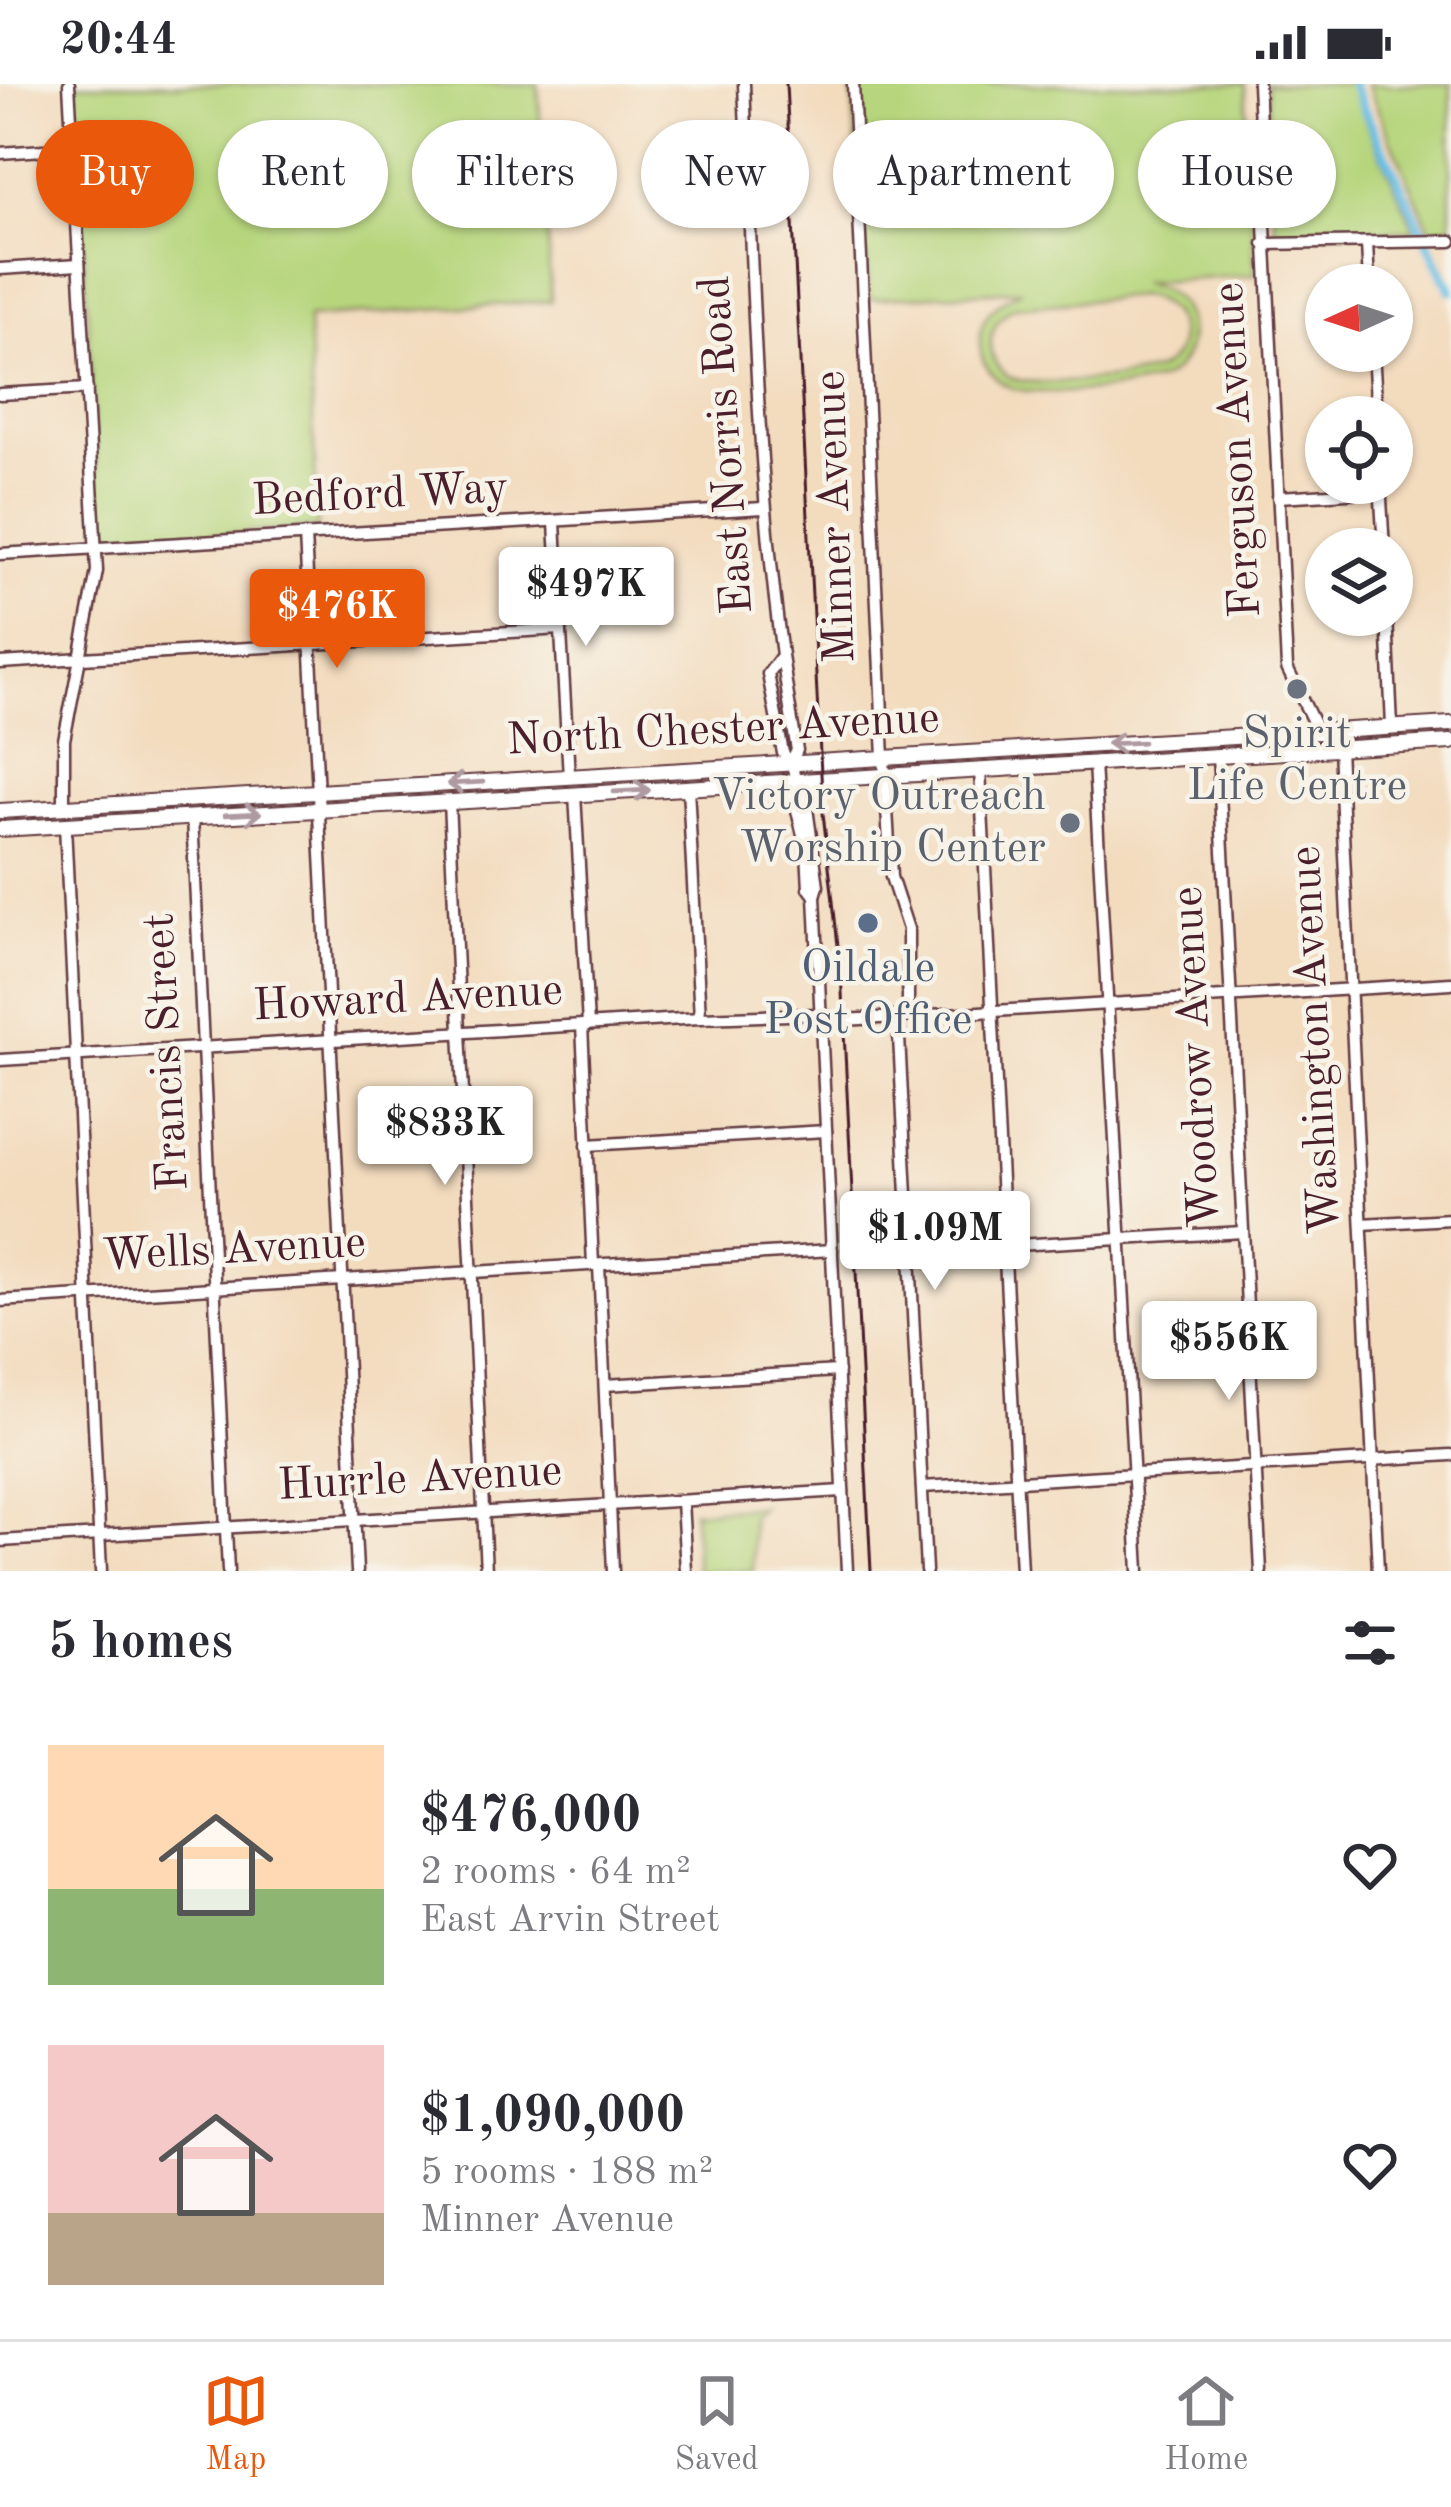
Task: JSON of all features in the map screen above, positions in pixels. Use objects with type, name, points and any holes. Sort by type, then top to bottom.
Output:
[{"type":"main road","name":"North Chester Avenue","points":[[0,811],[1451,724]]},
{"type":"main road","name":"North Chester Avenue","points":[[0,829],[1448,741]]},
{"type":"main road","points":[[539,796],[566,785],[569,777]]},
{"type":"main road","points":[[65,825],[69,818],[102,805]]},
{"type":"street","points":[[69,84],[71,120]]},
{"type":"street","name":"East Norris Road","points":[[744,84],[763,508],[780,658],[797,750],[792,761],[795,780],[805,794],[818,886],[847,1571]]},
{"type":"street","name":"Minner Avenue","points":[[853,84],[891,877],[908,929],[903,1017],[926,1571]]},
{"type":"street","name":"Ferguson Avenue","points":[[1258,84],[1287,668],[1318,732]]},
{"type":"street","points":[[0,152],[36,150]]},
{"type":"street","points":[[64,807],[64,740],[96,586],[78,228]]},
{"type":"street","points":[[1264,244],[1445,241]]},
{"type":"street","points":[[1367,243],[1368,264]]},
{"type":"street","points":[[0,269],[80,264]]},
{"type":"street","points":[[0,394],[87,389]]},
{"type":"street","points":[[1279,497],[1305,494]]},
{"type":"street","name":"Bedford Way","points":[[0,554],[763,508]]},
{"type":"street","points":[[554,523],[569,777]]},
{"type":"street","points":[[305,536],[357,1571]]},
{"type":"street","points":[[0,663],[561,629]]},
{"type":"street","points":[[1388,636],[1393,727]]},
{"type":"street","points":[[1318,732],[1339,748]]},
{"type":"street","name":"Washington Avenue","points":[[1339,748],[1378,1571]]},
{"type":"street","name":"Woodrow Avenue","points":[[1218,756],[1261,1571]]},
{"type":"street","points":[[1094,763],[1139,1571]]},
{"type":"street","points":[[980,770],[1021,1571]]},
{"type":"street","points":[[688,788],[700,1018]]},
{"type":"street","points":[[575,794],[587,1145],[613,1571]]},
{"type":"street","points":[[449,802],[486,1571]]},
{"type":"street","name":"Francis Street","points":[[192,817],[228,1571]]},
{"type":"street","points":[[65,825],[101,1571]]},
{"type":"street","name":"Howard Avenue","points":[[0,1060],[700,1018],[903,1017],[1451,983]]},
{"type":"street","points":[[587,1145],[826,1130]]},
{"type":"street","points":[[1362,1225],[1451,1219]]},
{"type":"street","points":[[862,1254],[1244,1232]]},
{"type":"street","name":"Wells Avenue","points":[[0,1301],[832,1250]]},
{"type":"street","points":[[604,1385],[838,1371]]},
{"type":"street","points":[[922,1487],[1451,1455]]},
{"type":"street","name":"Hurrle Avenue","points":[[0,1541],[843,1491]]},
{"type":"street","points":[[682,1501],[686,1571]]},
{"type":"green space","points":[[74,84],[538,84],[540,120],[412,120],[412,228],[547,228],[551,301],[308,318],[318,528],[109,541],[100,533],[82,228],[194,228],[194,120],[76,120]]},
{"type":"green space","points":[[851,84],[1245,84],[1247,120],[1138,120],[1138,228],[1253,228],[1255,275],[1140,283],[1169,294],[1186,316],[1187,350],[1175,370],[1154,382],[1113,389],[1064,392],[1004,384],[985,364],[980,334],[999,304],[1022,290],[869,299],[863,228],[1114,228],[1114,120],[854,120]],"holes":[[[1140,296],[1164,306],[1178,325],[1178,348],[1161,368],[1151,372],[1089,381],[1026,381],[1007,375],[993,357],[993,332],[1014,307]]]},
{"type":"green space","points":[[1267,84],[1349,84],[1415,230],[1275,233],[1275,228],[1336,228],[1336,120],[1269,120]]},
{"type":"green space","points":[[1367,84],[1451,84],[1451,229],[1430,230]]},
{"type":"green space","points":[[761,1507],[751,1516],[753,1571],[696,1571],[693,1511]]},
{"type":"waterway","points":[[1352,84],[1451,291]]},
{"type":"railway","points":[[786,84],[823,813],[841,972],[871,1571]]},
{"type":"place","name":"Spirit Life Centre","points":[[1297,689]]},
{"type":"place","name":"Victory Outreach Worship Center","points":[[1070,823]]},
{"type":"place","name":"Oildale Post Office","points":[[868,923]]}]
